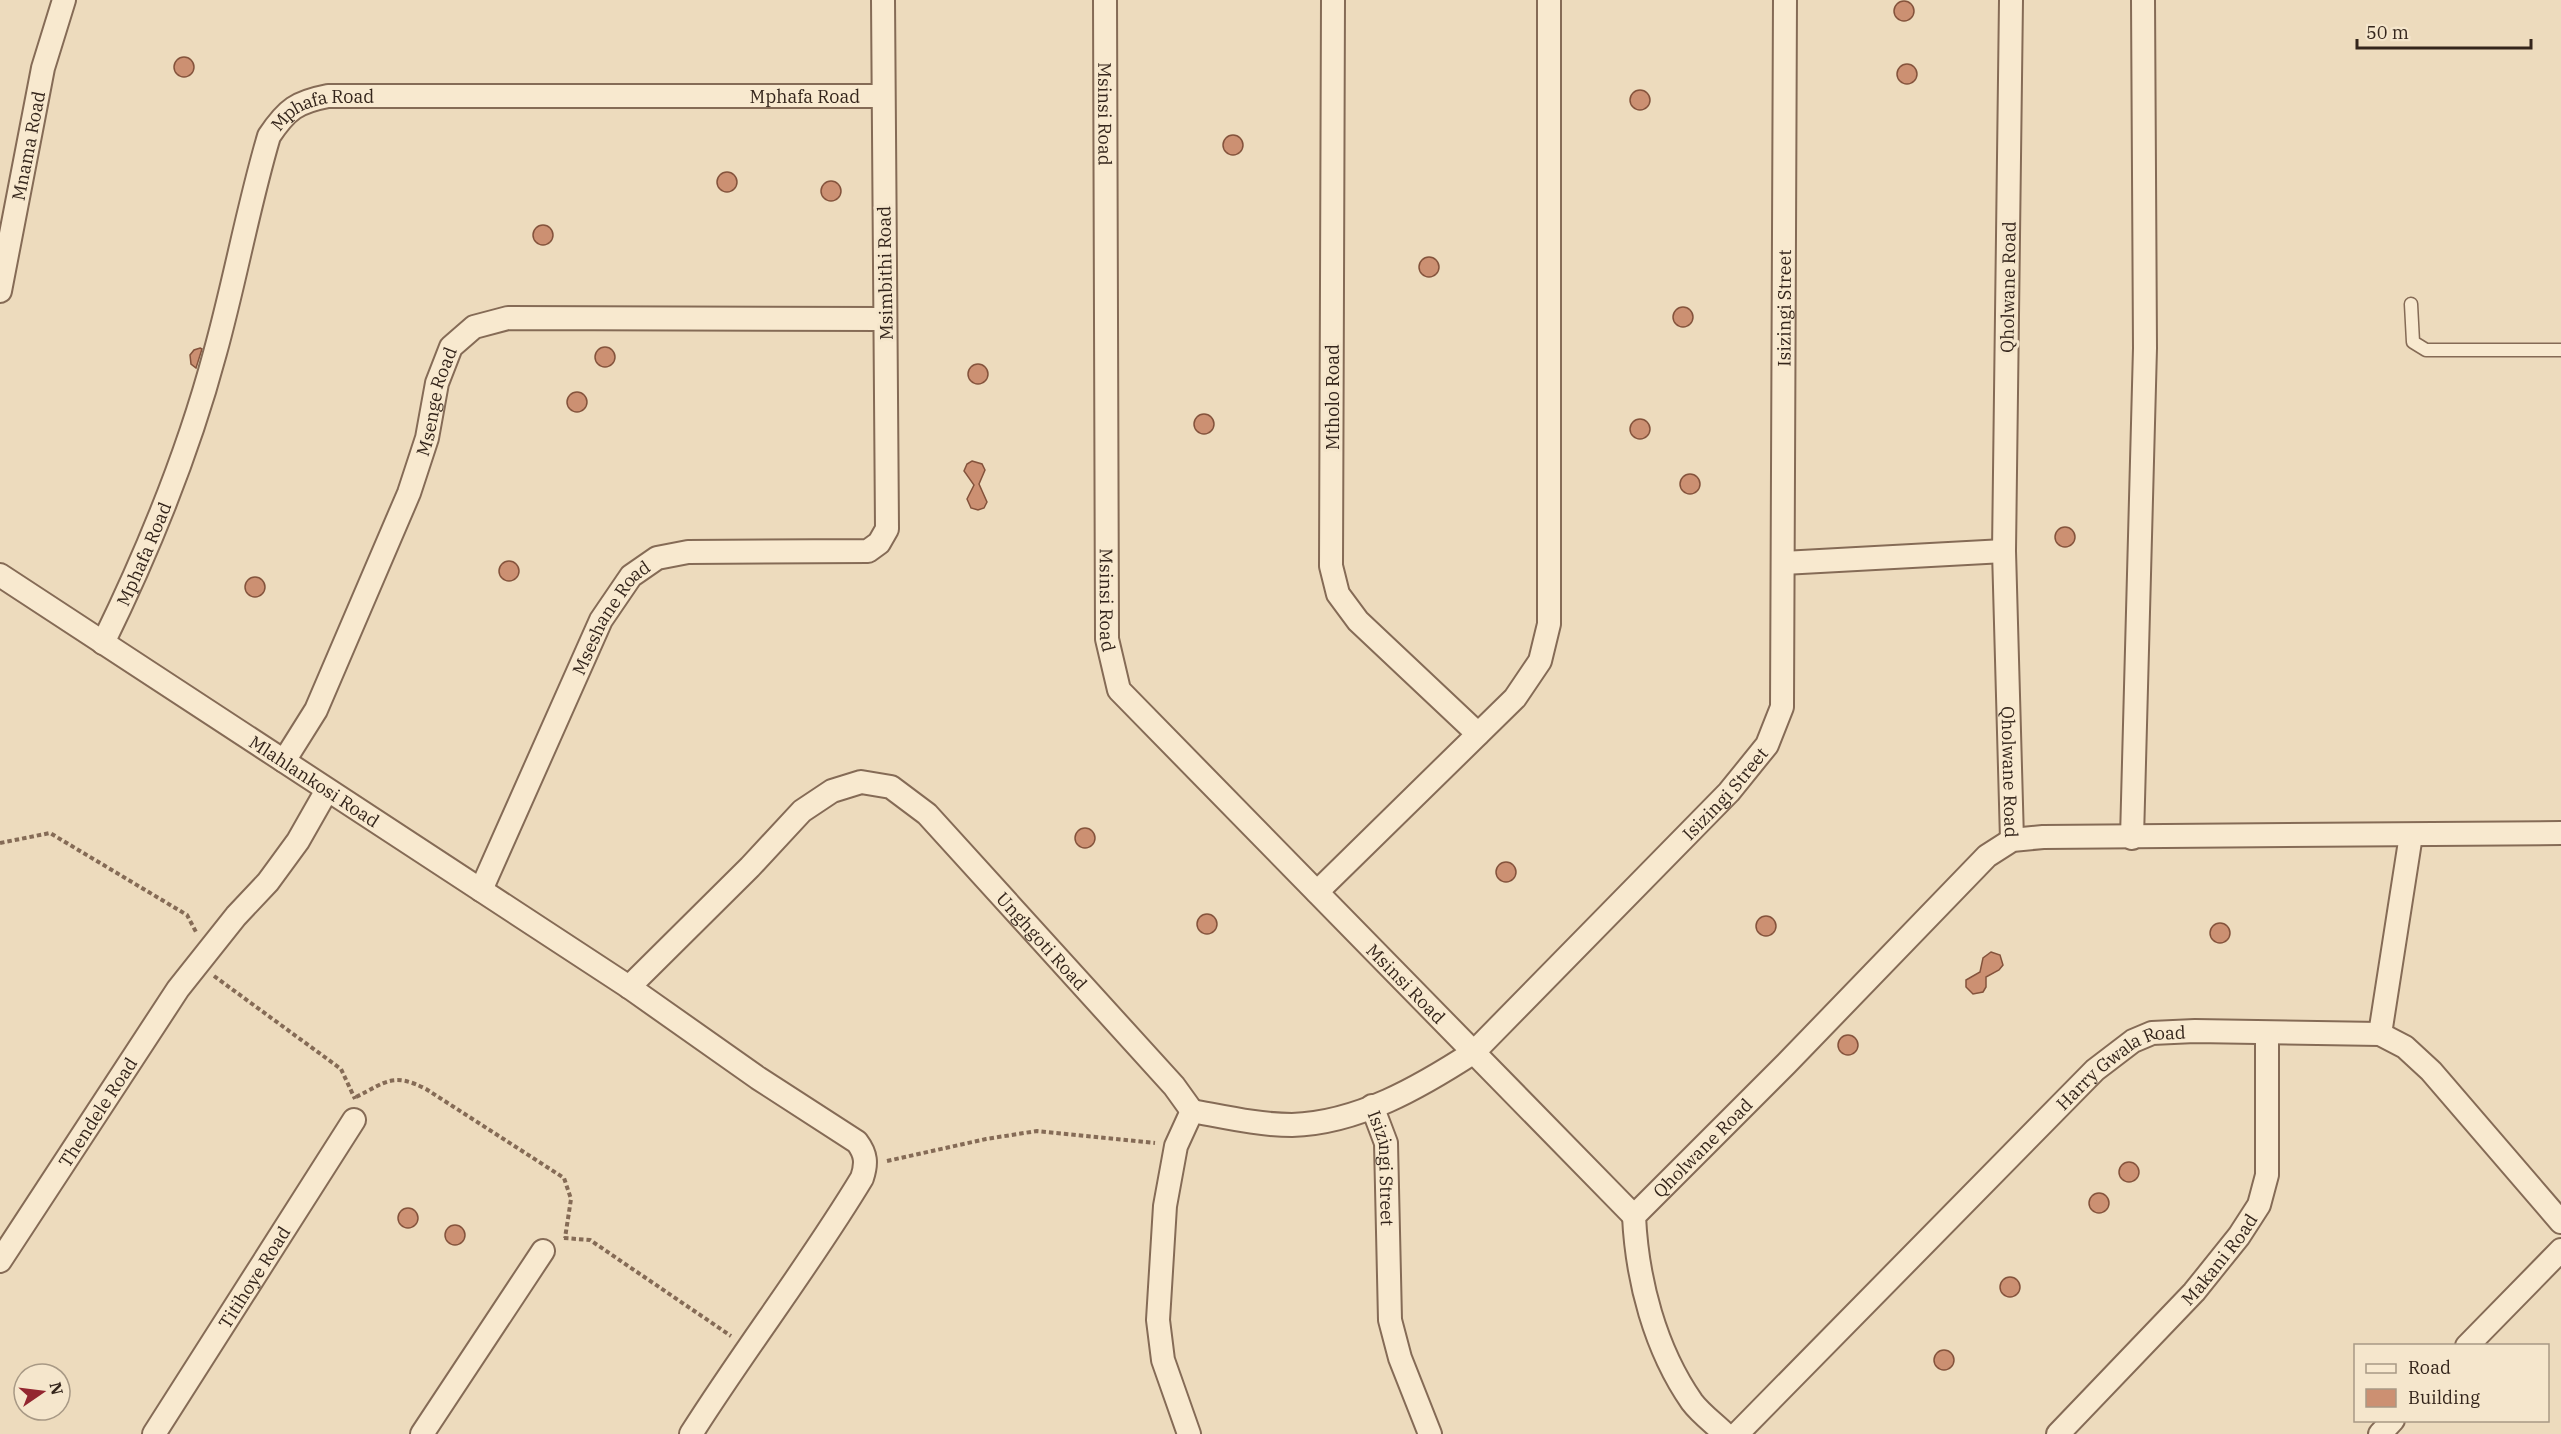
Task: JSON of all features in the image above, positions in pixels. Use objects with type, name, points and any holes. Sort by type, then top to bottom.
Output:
[{"type":"street","name":"Mnama Road","points":[[0,291],[43,68],[64,0]]},
{"type":"street","name":"Msimbithi Road","points":[[879,543],[887,529],[883,0]]},
{"type":"street","name":"Msinsi Road","points":[[1105,0],[1107,639],[1119,690],[1634,1216]]},
{"type":"street","name":"Mtholo Road","points":[[1333,0],[1331,566],[1338,594],[1358,621],[1478,734]]},
{"type":"street","points":[[1317,892],[1515,698],[1540,661],[1549,624],[1549,0]]},
{"type":"street","name":"Isizingi Street","points":[[1430,1434],[1400,1358],[1390,1320],[1386,1143],[1372,1106],[1425,1084],[1474,1052],[1729,792],[1767,745],[1782,707],[1785,0]]},
{"type":"street","name":"Qholwane Road","points":[[1634,1216],[1786,1064],[1988,856],[2012,840],[2004,551],[2012,0]]},
{"type":"street","points":[[2132,838],[2145,348],[2143,0]]},
{"type":"street","name":"Mphafa Road","points":[[103,643],[137,574],[181,465],[215,353],[269,136],[282,117],[301,101],[328,96],[884,96]]},
{"type":"street","name":"Msenge Road","points":[[284,761],[316,710],[409,493],[427,438],[437,383],[451,347],[474,327],[508,318],[885,319]]},
{"type":"street","name":"Mseshane Road","points":[[481,890],[601,620],[631,576],[657,558],[688,552],[868,551],[879,543]]},
{"type":"street","points":[[1783,563],[2004,551]]},
{"type":"street","name":"Mlahlankosi Road","points":[[0,575],[629,987],[758,1078],[857,1142],[864,1152],[866,1166]]},
{"type":"street","name":"Unghgoti Road","points":[[629,987],[750,867],[802,811],[832,791],[861,782],[891,787],[927,814],[1174,1086],[1192,1111]]},
{"type":"street","name":"Thendele Road","points":[[0,1261],[198,962],[268,882],[298,841],[327,790]]},
{"type":"street","points":[[2012,840],[2561,833]]},
{"type":"street","points":[[2380,1034],[2411,835]]},
{"type":"street","name":"Harry Gwala Road","points":[[1737,1434],[2073,1091],[2118,1051],[2141,1036],[2152,1033],[2195,1031],[2380,1034],[2405,1047],[2431,1071],[2561,1222]]},
{"type":"street","name":"Makani Road","points":[[2058,1434],[2194,1292],[2239,1236],[2259,1204],[2267,1174],[2267,1033]]},
{"type":"street","points":[[1190,1434],[1163,1360],[1158,1320],[1165,1206],[1176,1146],[1192,1111],[1244,1121],[1292,1125],[1330,1120],[1372,1106]]},
{"type":"street","name":"Titihoye Road","points":[[154,1434],[354,1120]]},
{"type":"street","points":[[691,1434],[747,1347],[822,1243],[862,1178],[866,1166]]},
{"type":"street","points":[[1634,1216],[1635,1248],[1646,1298],[1667,1360],[1693,1403],[1725,1434]]},
{"type":"street","points":[[2469,1344],[2561,1250]]},
{"type":"street","points":[[422,1434],[543,1251]]},
{"type":"street","points":[[2380,1434],[2391,1422]]},
{"type":"lane","points":[[2411,304],[2410,333],[2418,348],[2426,350],[2561,350]]},
{"type":"path","points":[[0,843],[50,833],[69,842],[187,915],[199,939],[198,962],[341,1069],[356,1097],[354,1120]]},
{"type":"path","points":[[356,1097],[388,1081],[405,1078],[426,1089],[564,1178],[570,1200],[565,1238]]},
{"type":"path","points":[[866,1166],[986,1139],[1037,1131],[1176,1146]]},
{"type":"path","points":[[543,1251],[565,1238],[590,1240],[747,1347]]},
{"type":"building","points":[[1904,1],[1911,4],[1914,11],[1911,18],[1904,21],[1897,18],[1894,11],[1897,4]]},
{"type":"building","points":[[184,57],[191,60],[194,67],[191,74],[184,77],[177,74],[174,67],[177,60]]},
{"type":"building","points":[[1907,64],[1914,67],[1917,74],[1914,81],[1907,84],[1900,81],[1897,74],[1900,67]]},
{"type":"building","points":[[1640,90],[1647,93],[1650,100],[1647,107],[1640,110],[1633,107],[1630,100],[1633,93]]},
{"type":"building","points":[[1233,135],[1240,138],[1243,145],[1240,152],[1233,155],[1226,152],[1223,145],[1226,138]]},
{"type":"building","points":[[727,172],[734,175],[737,182],[734,189],[727,192],[720,189],[717,182],[720,175]]},
{"type":"building","points":[[831,181],[838,184],[841,191],[838,198],[831,201],[824,198],[821,191],[824,184]]},
{"type":"building","points":[[543,225],[550,228],[553,235],[550,242],[543,245],[536,242],[533,235],[536,228]]},
{"type":"building","points":[[1429,257],[1436,260],[1439,267],[1436,274],[1429,277],[1422,274],[1419,267],[1422,260]]},
{"type":"building","points":[[1683,307],[1690,310],[1693,317],[1690,324],[1683,327],[1676,324],[1673,317],[1676,310]]},
{"type":"building","points":[[605,347],[612,350],[615,357],[612,364],[605,367],[598,364],[595,357],[598,350]]},
{"type":"building","points":[[202,349],[196,368],[191,364],[190,355],[194,350]]},
{"type":"building","points":[[978,364],[985,367],[988,374],[985,381],[978,384],[971,381],[968,374],[971,367]]},
{"type":"building","points":[[577,392],[584,395],[587,402],[584,409],[577,412],[570,409],[567,402],[570,395]]},
{"type":"building","points":[[1204,414],[1211,417],[1214,424],[1211,431],[1204,434],[1197,431],[1194,424],[1197,417]]},
{"type":"building","points":[[1640,419],[1647,422],[1650,429],[1647,436],[1640,439],[1633,436],[1630,429],[1633,422]]},
{"type":"building","points":[[972,461],[982,464],[985,470],[979,484],[987,502],[984,508],[978,510],[971,508],[967,499],[974,485],[964,471],[967,464]]},
{"type":"building","points":[[1690,474],[1697,477],[1700,484],[1697,491],[1690,494],[1683,491],[1680,484],[1683,477]]},
{"type":"building","points":[[2065,527],[2072,530],[2075,537],[2072,544],[2065,547],[2058,544],[2055,537],[2058,530]]},
{"type":"building","points":[[509,561],[516,564],[519,571],[516,578],[509,581],[502,578],[499,571],[502,564]]},
{"type":"building","points":[[255,577],[262,580],[265,587],[262,594],[255,597],[248,594],[245,587],[248,580]]},
{"type":"building","points":[[1085,828],[1092,831],[1095,838],[1092,845],[1085,848],[1078,845],[1075,838],[1078,831]]},
{"type":"building","points":[[1506,862],[1513,865],[1516,872],[1513,879],[1506,882],[1499,879],[1496,872],[1499,865]]},
{"type":"building","points":[[1207,914],[1214,917],[1217,924],[1214,931],[1207,934],[1200,931],[1197,924],[1200,917]]},
{"type":"building","points":[[1766,916],[1773,919],[1776,926],[1773,933],[1766,936],[1759,933],[1756,926],[1759,919]]},
{"type":"building","points":[[2220,923],[2227,926],[2230,933],[2227,940],[2220,943],[2213,940],[2210,933],[2213,926]]},
{"type":"building","points":[[1991,952],[2000,955],[2003,965],[1986,977],[1986,987],[1983,992],[1973,994],[1966,987],[1966,980],[1980,972],[1983,958]]},
{"type":"building","points":[[1848,1035],[1855,1038],[1858,1045],[1855,1052],[1848,1055],[1841,1052],[1838,1045],[1841,1038]]},
{"type":"building","points":[[2125,1162],[2133,1162],[2139,1168],[2139,1176],[2133,1182],[2125,1182],[2119,1176],[2119,1168]]},
{"type":"building","points":[[2095,1193],[2103,1193],[2109,1199],[2109,1207],[2103,1213],[2095,1213],[2089,1207],[2089,1199]]},
{"type":"building","points":[[408,1208],[415,1211],[418,1218],[415,1225],[408,1228],[401,1225],[398,1218],[401,1211]]},
{"type":"building","points":[[451,1225],[459,1225],[465,1231],[465,1239],[459,1245],[451,1245],[445,1239],[445,1231]]},
{"type":"building","points":[[2010,1277],[2017,1280],[2020,1287],[2017,1294],[2010,1297],[2003,1294],[2000,1287],[2003,1280]]},
{"type":"building","points":[[1944,1350],[1951,1353],[1954,1360],[1951,1367],[1944,1370],[1937,1367],[1934,1360],[1937,1353]]}]
